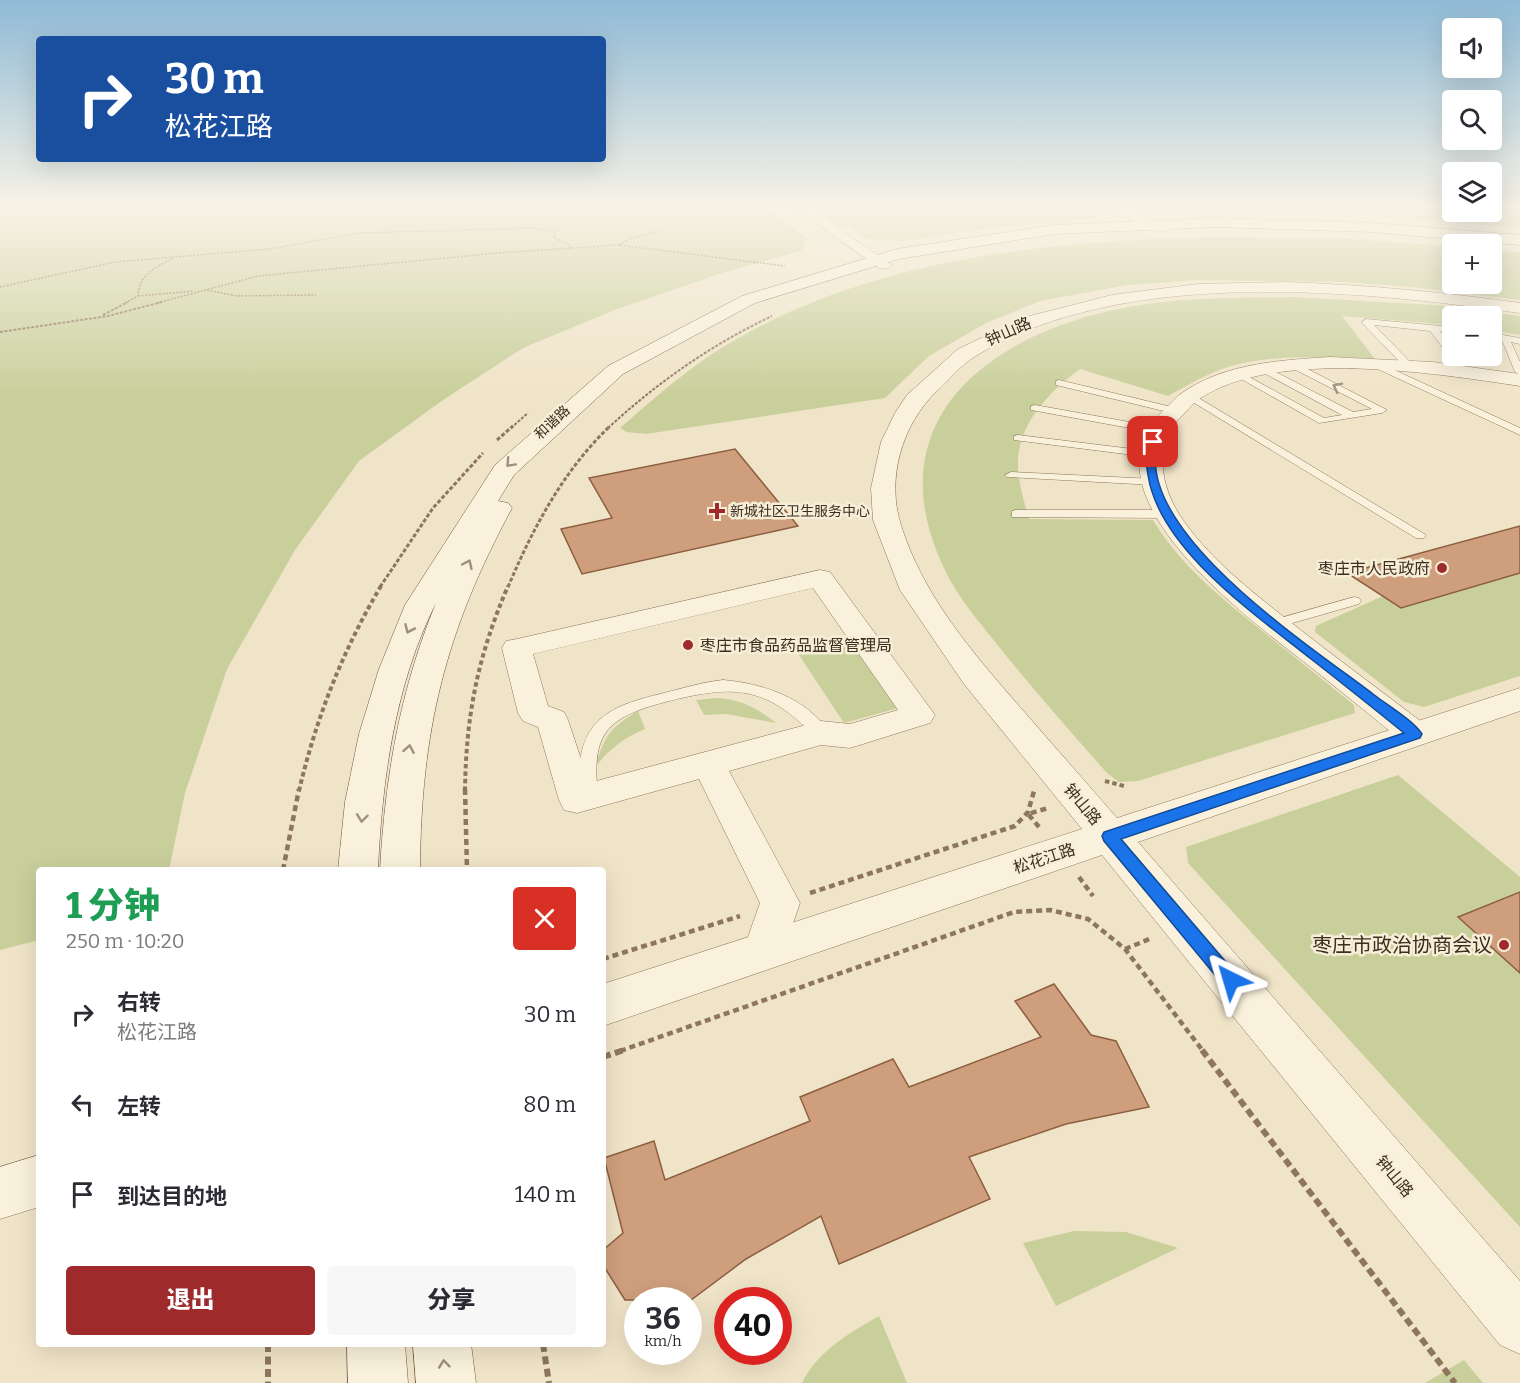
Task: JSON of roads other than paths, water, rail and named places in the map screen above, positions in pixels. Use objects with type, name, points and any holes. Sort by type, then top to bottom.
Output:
[{"type":"main road","name":"和谐路","points":[[358,867],[368,771],[385,698],[404,642],[451,543],[476,504],[507,465],[566,408],[625,363],[699,322],[760,295],[840,270]]},
{"type":"main road","name":"和谐路","points":[[400,867],[405,766],[418,696],[435,641],[477,544],[500,506],[530,467],[586,411],[642,367],[705,330],[748,310],[858,270]]},
{"type":"main road","name":"钟山路","points":[[1520,308],[1426,295],[1344,290],[1225,288],[1169,292],[1089,304],[1051,313],[1012,327],[960,356],[930,381],[901,419],[884,467],[886,522],[916,593],[975,676],[1520,1325]]},
{"type":"main road","name":"松花江路","points":[[606,1004],[1520,699]]},
{"type":"main road","points":[[0,1193],[36,1181]]},
{"type":"main road","points":[[376,1347],[378,1383]]},
{"type":"main road","points":[[442,1347],[446,1383]]},
{"type":"street","points":[[1415,734],[1228,588],[1190,546],[1167,514],[1154,482],[1149,454],[1157,430],[1180,403],[1210,384],[1263,369],[1293,365],[1372,363],[1409,366],[1442,362]]},
{"type":"street","points":[[1476,366],[1520,380]]},
{"type":"street","points":[[820,578],[919,715],[850,736],[821,733],[709,765],[578,800],[552,720],[534,713],[517,648],[820,578]]},
{"type":"street","points":[[709,765],[780,903],[764,951]]},
{"type":"lane","points":[[1409,366],[1366,322],[1442,328]]},
{"type":"lane","points":[[1432,327],[1442,340]]},
{"type":"lane","points":[[1502,338],[1520,341]]},
{"type":"lane","points":[[1505,338],[1520,372]]},
{"type":"lane","points":[[1372,363],[1520,432]]},
{"type":"lane","points":[[1239,375],[1323,422],[1382,410],[1293,365]]},
{"type":"lane","points":[[1263,369],[1352,416]]},
{"type":"lane","points":[[1059,382],[1180,403],[1420,535]]},
{"type":"lane","points":[[1035,408],[1157,430]]},
{"type":"lane","points":[[1018,438],[1149,454]]},
{"type":"lane","points":[[1011,475],[1154,482]]},
{"type":"lane","points":[[1016,514],[1167,514]]},
{"type":"lane","points":[[1275,624],[1354,601]]},
{"type":"lane","points":[[590,796],[586,763],[592,744],[605,723],[632,705],[709,686],[734,685],[761,691],[788,704],[821,733]]},
{"type":"place","name":"新城社区卫生服务中心","points":[[717,511]]},
{"type":"place","name":"枣庄市人民政府","points":[[1442,568]]},
{"type":"place","name":"枣庄市食品药品监督管理局","points":[[688,645]]},
{"type":"place","name":"枣庄市政治协商会议","points":[[1504,945]]}]
